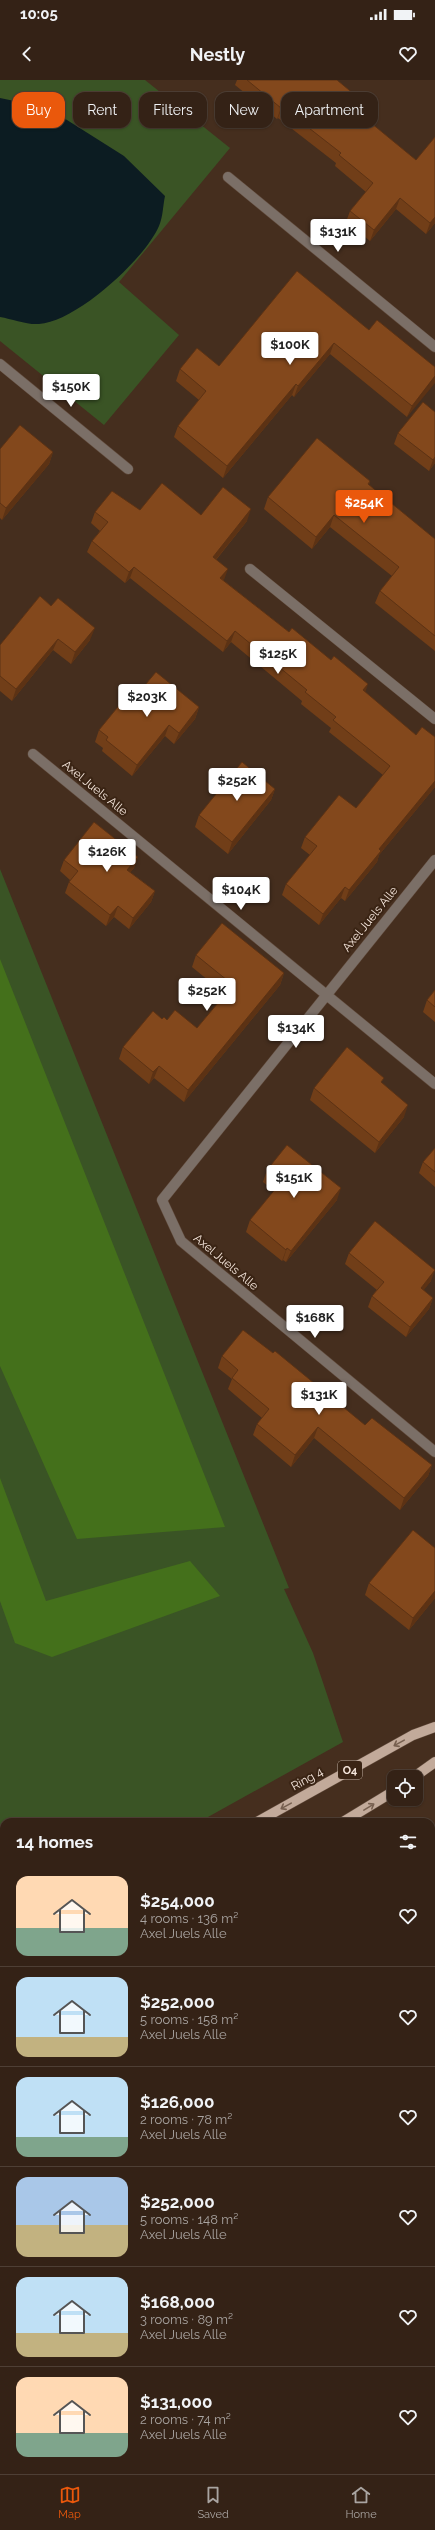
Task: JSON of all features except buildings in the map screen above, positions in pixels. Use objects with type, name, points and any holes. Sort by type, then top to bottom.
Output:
[{"type":"main road","name":"Ring 4","points":[[264,1818],[413,1736],[435,1727]]},
{"type":"main road","points":[[423,1771],[435,1762]]},
{"type":"main road","points":[[350,1818],[387,1795]]},
{"type":"street","points":[[228,177],[435,347]]},
{"type":"street","points":[[0,364],[128,469]]},
{"type":"street","points":[[250,569],[435,718]]},
{"type":"street","name":"Axel Juels Alle","points":[[33,754],[435,1084]]},
{"type":"street","name":"Axel Juels Alle","points":[[435,860],[162,1200],[181,1242],[435,1452]]},
{"type":"green space","points":[[0,80],[145,80],[160,92],[139,92],[139,128],[205,128],[230,148],[119,282],[179,335],[104,425],[0,341]]},
{"type":"green space","points":[[0,869],[289,1588],[284,1589],[313,1653],[343,1742],[206,1818],[0,1818]]},
{"type":"green space","points":[[0,959],[225,1527],[77,1539],[0,1366]]},
{"type":"green space","points":[[0,1478],[46,1601],[190,1561],[220,1596],[52,1657],[15,1643],[0,1601]]},
{"type":"shaded area","points":[[0,98],[12,100],[12,128],[65,128],[65,119],[73,124],[73,128],[80,128],[124,156],[165,196],[159,226],[151,240],[140,255],[125,271],[90,301],[54,321],[39,324],[25,323],[0,317]]}]
